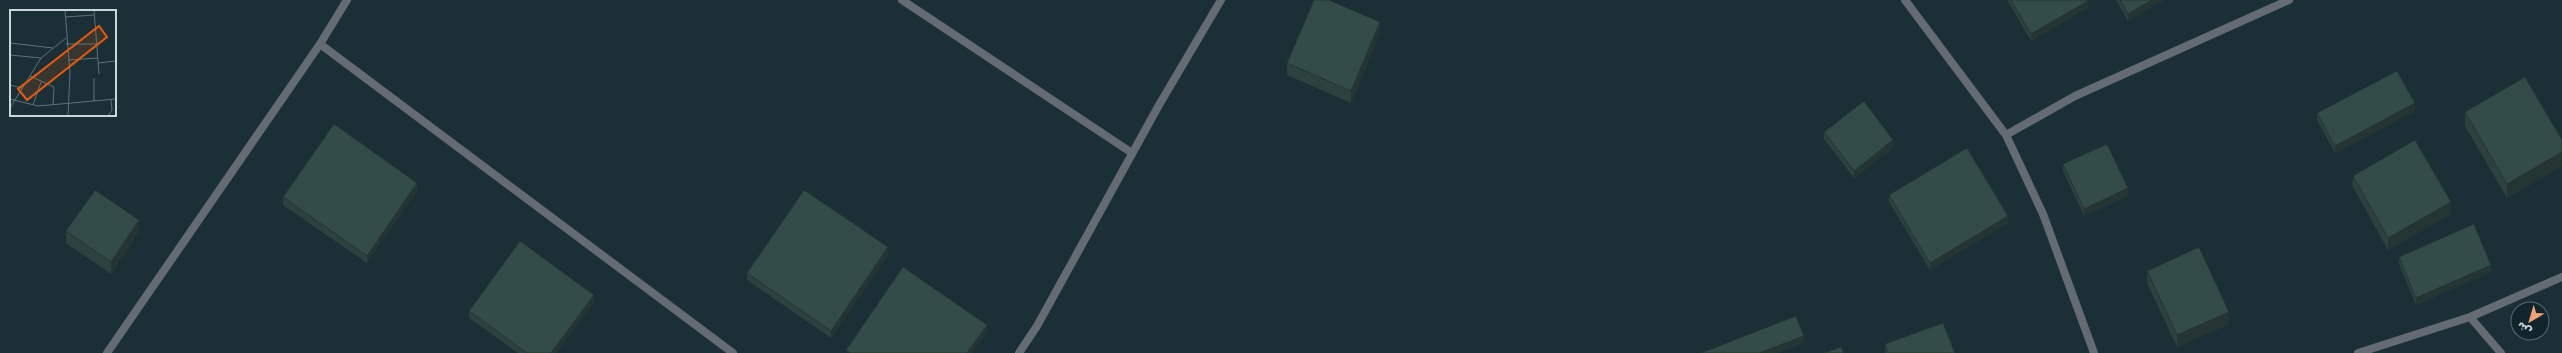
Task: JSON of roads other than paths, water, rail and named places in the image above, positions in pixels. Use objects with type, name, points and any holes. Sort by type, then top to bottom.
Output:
[{"type":"street","points":[[107,353],[320,44],[347,0]]},
{"type":"street","points":[[902,0],[1132,154]]},
{"type":"street","points":[[1019,353],[1037,326],[1132,154],[1221,0]]},
{"type":"street","points":[[1905,0],[2006,135],[2043,214],[2094,353]]},
{"type":"street","points":[[2006,135],[2075,96],[2289,0]]},
{"type":"street","points":[[320,44],[733,353]]},
{"type":"street","points":[[2358,353],[2470,316],[2562,277]]},
{"type":"street","points":[[2470,316],[2501,353]]}]
